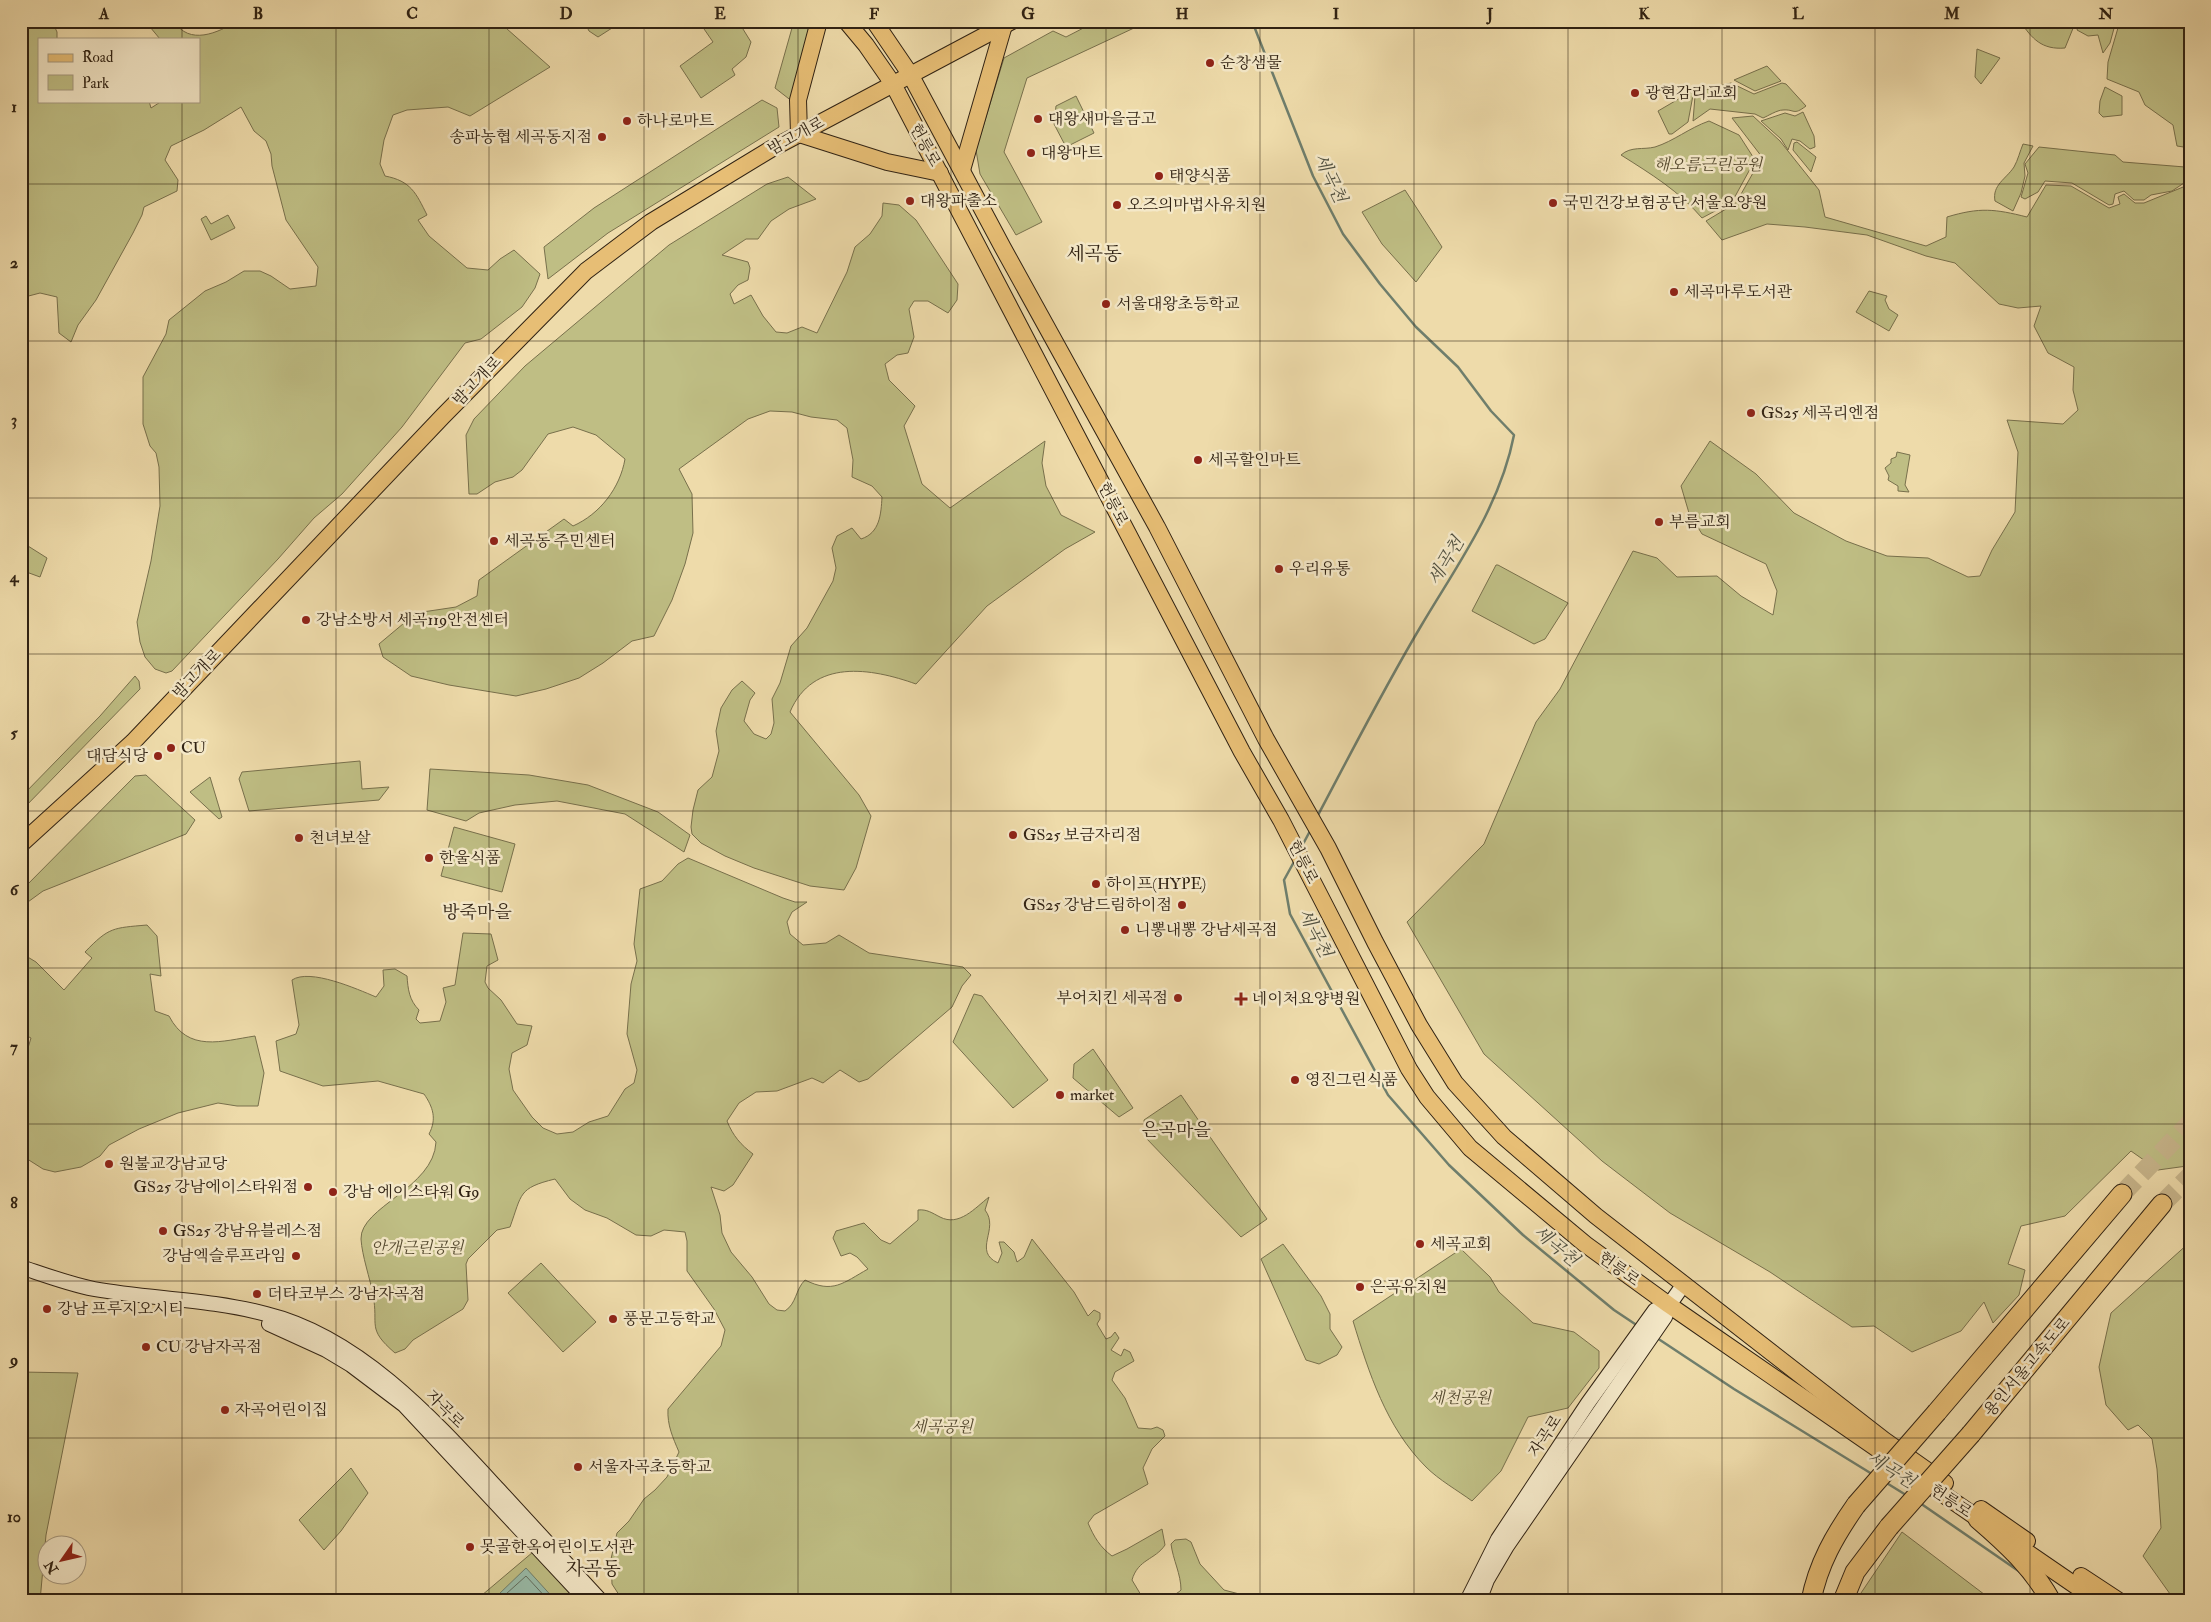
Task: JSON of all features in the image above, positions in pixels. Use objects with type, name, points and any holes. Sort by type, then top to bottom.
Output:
[{"type":"highway","points":[[1811,1601],[1817,1577],[1828,1549],[1856,1505],[2122,1194]]},
{"type":"highway","name":"용인서울고속도로","points":[[1843,1601],[1855,1572],[1889,1527],[1971,1434],[2162,1204]]},
{"type":"highway","points":[[1978,1519],[2016,1554],[2037,1579],[2051,1601]]},
{"type":"main road","points":[[819,21],[798,100],[800,134],[886,162],[940,173]]},
{"type":"main road","name":"헌릉로","points":[[846,21],[866,45],[893,84],[1238,745],[1313,880],[1409,1069],[1427,1097],[1470,1148],[1578,1238],[1668,1305],[2098,1601]]},
{"type":"main road","name":"헌릉로","points":[[874,21],[910,74],[1003,248],[1157,527],[1266,739],[1328,848],[1415,1017],[1455,1083],[1504,1137],[1542,1171],[1684,1284],[1884,1440],[2007,1528],[2119,1601]]},
{"type":"main road","points":[[962,170],[1008,23],[988,21]]},
{"type":"main road","name":"밤고개로","points":[[21,844],[133,742],[443,416],[586,271],[651,222],[800,134],[1008,23]]},
{"type":"main road","name":"자곡로","points":[[21,1267],[60,1280],[94,1288],[267,1314],[310,1330],[342,1346],[384,1376],[410,1399],[477,1466],[601,1601]]},
{"type":"main road","name":"자곡로","points":[[1467,1601],[1498,1539],[1588,1403],[1632,1352],[1656,1320],[1655,1310],[1668,1305],[1684,1284]]},
{"type":"main road","name":"자곡로","points":[[222,1306],[262,1321],[326,1350],[377,1383],[404,1405],[587,1601]]},
{"type":"main road","name":"자곡로","points":[[1480,1601],[1487,1580],[1507,1546],[1632,1352]]},
{"type":"green space","points":[[21,21],[52,21],[57,32],[57,38],[38,38],[38,102],[149,102],[151,108],[160,102],[200,102],[200,38],[159,38],[145,21],[174,21],[180,29],[188,33],[204,35],[221,30],[237,21],[498,21],[550,67],[470,116],[448,107],[407,110],[393,115],[384,140],[380,164],[385,176],[401,181],[416,194],[427,215],[418,220],[429,236],[467,268],[488,270],[514,250],[540,274],[535,288],[522,307],[481,339],[465,343],[402,427],[342,494],[314,518],[278,559],[172,671],[166,673],[155,669],[145,657],[140,642],[137,622],[151,561],[160,506],[159,467],[156,453],[150,446],[143,424],[143,377],[166,334],[169,320],[205,291],[226,282],[244,271],[260,271],[290,289],[316,286],[318,267],[286,220],[272,166],[271,154],[266,141],[254,131],[241,107],[204,130],[171,146],[165,160],[178,180],[177,191],[144,207],[133,233],[96,300],[78,325],[71,342],[59,333],[57,297],[40,293],[21,298]]},
{"type":"green space","points":[[584,21],[623,21],[598,37],[589,31]]},
{"type":"green space","points":[[710,21],[738,21],[751,42],[746,57],[732,69],[735,75],[701,98],[680,66],[713,42],[702,26]]},
{"type":"green space","points":[[786,21],[812,21],[793,102],[775,88],[792,28]]},
{"type":"green space","points":[[1097,21],[1149,21],[1027,78],[1004,152],[1042,222],[1016,235],[980,174],[976,150],[1004,58],[1053,31],[1066,37]]},
{"type":"green space","points":[[2020,21],[2076,21],[2065,48],[2057,48],[2038,42]]},
{"type":"green space","points":[[2080,21],[2116,21],[2110,43],[2103,53],[2098,35],[2088,36],[2077,30]]},
{"type":"green space","points":[[2120,21],[2190,21],[2190,148],[2177,146],[2173,125],[2145,105],[2139,92],[2107,79],[2108,62]]},
{"type":"green space","points":[[1977,49],[2000,58],[1981,84],[1975,77]]},
{"type":"green space","points":[[1767,66],[1781,81],[1755,91],[1734,80]]},
{"type":"green space","points":[[1731,83],[1754,94],[1782,83],[1786,84],[1806,106],[1796,111],[1781,110],[1763,118],[1755,114],[1710,109],[1693,121],[1695,96],[1705,90]]},
{"type":"green space","points":[[2105,87],[2122,96],[2122,115],[2103,117],[2099,113],[2100,101]]},
{"type":"green space","points":[[1694,90],[1688,122],[1672,134],[1669,134],[1658,111]]},
{"type":"green space","points":[[1076,96],[1094,133],[1066,147],[1054,124],[1056,106]]},
{"type":"green space","points":[[762,100],[777,108],[779,127],[608,233],[548,279],[544,247],[594,208]]},
{"type":"green space","points":[[1803,112],[1814,136],[1815,147],[1810,149],[1800,141],[1792,139],[1788,150],[1781,139],[1761,121],[1785,113],[1795,116]]},
{"type":"green space","points":[[1753,116],[1780,141],[1819,190],[1825,217],[1926,246],[1946,237],[1947,217],[1978,210],[1987,210],[2027,217],[2046,185],[2071,186],[2109,208],[2120,204],[2118,197],[2124,194],[2135,203],[2144,203],[2188,185],[2190,190],[2190,1169],[2187,1166],[2158,1170],[2131,1151],[2065,1216],[2021,1226],[2008,1264],[2025,1270],[2019,1295],[1993,1323],[1984,1302],[1961,1331],[1912,1352],[1874,1326],[1852,1327],[1770,1272],[1670,1213],[1602,1161],[1484,1054],[1407,922],[1484,844],[1536,722],[1560,689],[1633,551],[1657,558],[1677,577],[1717,576],[1741,596],[1773,615],[1777,591],[1766,564],[1702,534],[1689,513],[1681,486],[1710,441],[1756,474],[1794,513],[1846,541],[1887,556],[1928,558],[1968,577],[1980,576],[1992,550],[2015,512],[2018,452],[2007,420],[2063,424],[2078,410],[2073,390],[2074,367],[2048,353],[2034,326],[2041,306],[2018,308],[1999,304],[1955,263],[1926,256],[1867,235],[1805,227],[1767,224],[1722,240],[1706,221],[1736,203],[1762,157],[1732,118]]},
{"type":"green space","name":"해오름근린공원","points":[[1709,121],[1739,135],[1755,160],[1732,202],[1702,218],[1674,191],[1621,155],[1633,149],[1655,147]]},
{"type":"green space","points":[[1797,142],[1816,157],[1811,172],[1793,150],[1794,143]]},
{"type":"green space","points":[[2023,144],[2033,146],[2024,163],[2025,176],[2021,193],[2013,211],[1995,201],[1995,195],[2000,182],[2014,167]]},
{"type":"green space","points":[[2039,147],[2115,155],[2123,162],[2185,167],[2187,181],[2172,191],[2151,195],[2144,200],[2134,200],[2124,191],[2115,194],[2113,204],[2109,205],[2072,183],[2045,181],[2038,192],[2025,199],[2021,197],[2028,173],[2025,164]]},
{"type":"green space","points":[[788,177],[816,199],[789,209],[771,221],[758,239],[746,239],[722,255],[748,262],[750,268],[748,280],[738,285],[730,294],[734,304],[751,295],[763,316],[776,332],[787,333],[802,327],[817,333],[847,272],[855,247],[870,234],[882,216],[883,203],[899,205],[916,220],[958,284],[957,300],[948,313],[928,301],[914,301],[909,309],[914,337],[908,353],[897,355],[885,364],[889,380],[915,406],[904,426],[922,484],[950,508],[1045,441],[1042,463],[1046,486],[1061,515],[1095,532],[1065,549],[987,606],[916,684],[881,674],[845,672],[828,675],[813,683],[800,695],[790,712],[859,795],[871,816],[856,868],[844,890],[810,886],[754,868],[725,856],[701,843],[692,834],[691,827],[698,790],[712,777],[719,751],[716,731],[721,708],[732,690],[742,681],[755,693],[750,700],[744,721],[754,734],[766,739],[771,734],[774,723],[772,699],[780,683],[791,646],[807,628],[833,581],[836,568],[832,548],[837,536],[852,528],[861,539],[876,528],[882,497],[872,486],[852,477],[853,460],[847,428],[837,420],[811,417],[792,412],[770,411],[748,419],[679,469],[692,494],[693,533],[685,564],[672,600],[654,636],[632,641],[579,678],[546,689],[516,696],[449,685],[411,676],[383,657],[379,644],[416,613],[456,607],[477,596],[479,580],[564,519],[573,526],[592,515],[607,499],[619,480],[625,459],[596,435],[573,427],[548,434],[522,470],[513,477],[495,482],[477,494],[469,494],[466,435],[474,419],[525,366],[669,245],[767,184]]},
{"type":"green space","points":[[1405,190],[1442,247],[1416,282],[1382,244],[1362,212]]},
{"type":"green space","points":[[228,215],[235,228],[211,240],[201,219],[206,216],[211,224]]},
{"type":"green space","points":[[1869,291],[1887,296],[1885,300],[1889,309],[1898,315],[1889,331],[1856,312]]},
{"type":"green space","points":[[1897,452],[1910,455],[1905,485],[1909,492],[1898,491],[1898,486],[1888,480],[1889,476],[1885,468],[1891,463],[1891,459],[1896,457]]},
{"type":"green space","points":[[28,546],[47,558],[40,577],[21,570],[21,559]]},
{"type":"green space","points":[[1496,565],[1568,603],[1545,639],[1534,644],[1472,611]]},
{"type":"green space","points":[[135,676],[139,681],[140,689],[21,811],[21,797],[100,716]]},
{"type":"green space","points":[[360,761],[362,789],[389,787],[379,800],[249,811],[239,779],[242,772]]},
{"type":"green space","points":[[430,769],[529,775],[588,785],[658,812],[690,835],[684,852],[625,814],[557,801],[515,805],[479,813],[466,821],[427,810]]},
{"type":"green space","points":[[146,775],[195,820],[186,834],[43,891],[21,907],[21,891],[135,776]]},
{"type":"green space","points":[[210,777],[222,817],[219,819],[190,792]]},
{"type":"green space","points":[[454,827],[515,844],[502,892],[441,876]]},
{"type":"green space","name":"세곡공원","points":[[688,858],[783,898],[795,902],[807,902],[792,912],[787,922],[790,934],[803,945],[826,943],[839,935],[869,953],[963,967],[971,975],[962,986],[952,1007],[868,1079],[859,1082],[840,1070],[823,1083],[812,1078],[777,1091],[756,1092],[739,1103],[727,1121],[738,1140],[753,1154],[733,1185],[724,1191],[711,1187],[720,1215],[722,1233],[731,1252],[752,1277],[769,1304],[777,1310],[785,1311],[792,1304],[805,1280],[823,1286],[838,1285],[868,1269],[857,1257],[850,1253],[841,1256],[833,1238],[836,1231],[864,1223],[881,1240],[890,1244],[918,1220],[918,1210],[954,1220],[966,1215],[989,1197],[985,1210],[989,1217],[990,1225],[986,1246],[991,1258],[998,1263],[1002,1253],[999,1242],[1004,1242],[1014,1252],[1017,1262],[1024,1257],[1032,1239],[1074,1292],[1088,1316],[1094,1310],[1100,1313],[1100,1319],[1097,1324],[1106,1339],[1115,1332],[1119,1338],[1111,1350],[1121,1356],[1124,1349],[1130,1352],[1134,1361],[1115,1372],[1112,1380],[1125,1398],[1138,1428],[1151,1429],[1157,1427],[1163,1430],[1165,1436],[1152,1449],[1143,1468],[1148,1484],[1094,1515],[1088,1523],[1098,1541],[1112,1556],[1162,1529],[1165,1545],[1138,1568],[1132,1580],[1141,1595],[1167,1597],[1181,1590],[1180,1578],[1171,1544],[1175,1540],[1186,1539],[1191,1542],[1200,1564],[1224,1590],[1247,1596],[1250,1593],[1256,1601],[623,1601],[612,1584],[611,1559],[617,1533],[629,1521],[644,1499],[667,1477],[679,1452],[669,1426],[668,1409],[721,1346],[725,1330],[714,1309],[687,1271],[687,1241],[685,1232],[664,1230],[651,1236],[636,1235],[607,1218],[585,1210],[570,1199],[555,1179],[528,1189],[520,1200],[510,1227],[497,1230],[468,1259],[466,1264],[468,1300],[463,1309],[413,1340],[405,1349],[395,1353],[380,1338],[375,1326],[373,1295],[361,1239],[364,1228],[372,1217],[411,1184],[423,1172],[432,1158],[436,1142],[429,1134],[433,1123],[433,1113],[424,1094],[378,1081],[323,1086],[280,1071],[276,1041],[296,1034],[299,1025],[292,980],[310,976],[321,978],[346,985],[376,997],[384,986],[383,970],[395,969],[407,976],[411,998],[419,1010],[416,1019],[420,1023],[440,1021],[446,1002],[443,988],[455,985],[463,933],[491,934],[498,960],[487,966],[485,982],[488,988],[501,1000],[517,1024],[532,1026],[527,1045],[512,1053],[509,1069],[513,1090],[532,1117],[543,1128],[557,1134],[573,1132],[589,1122],[608,1116],[625,1089],[634,1083],[637,1070],[627,1034],[631,984],[637,961],[634,944],[640,889],[662,881],[678,864]]},
{"type":"green space","points":[[147,925],[157,936],[161,976],[150,974],[155,1011],[169,1016],[177,1028],[196,1040],[218,1042],[255,1036],[264,1073],[258,1106],[237,1106],[218,1103],[178,1113],[139,1129],[109,1145],[100,1156],[81,1167],[55,1172],[43,1169],[21,1155],[21,1071],[31,1038],[21,1033],[21,953],[36,962],[64,990],[92,958],[85,952],[106,933],[119,928]]},
{"type":"green space","points":[[974,994],[982,996],[1048,1080],[1013,1108],[953,1042]]},
{"type":"green space","points":[[1093,1049],[1133,1108],[1119,1117],[1073,1078],[1074,1064]]},
{"type":"green space","points":[[1181,1095],[1267,1219],[1241,1237],[1146,1138],[1144,1120]]},
{"type":"green space","points":[[2190,1242],[2190,1601],[2175,1601],[2143,1556],[2161,1528],[2157,1469],[2152,1439],[2138,1425],[2128,1430],[2106,1405],[2099,1367],[2111,1313]]},
{"type":"green space","points":[[1283,1244],[1321,1296],[1330,1314],[1330,1329],[1342,1347],[1337,1355],[1319,1364],[1306,1360],[1261,1259]]},
{"type":"green space","name":"세천공원","points":[[1461,1249],[1490,1277],[1499,1292],[1533,1323],[1574,1332],[1599,1351],[1599,1368],[1568,1408],[1528,1417],[1501,1471],[1472,1501],[1431,1472],[1400,1435],[1380,1398],[1353,1321]]},
{"type":"green space","points":[[541,1263],[596,1322],[563,1352],[508,1293]]},
{"type":"green space","points":[[21,1372],[78,1373],[46,1534],[38,1534],[38,1584],[42,1584],[40,1601],[21,1601]]},
{"type":"green space","points":[[351,1468],[368,1493],[341,1531],[324,1550],[299,1520]]},
{"type":"green space","points":[[1902,1532],[1993,1601],[1861,1601],[1861,1593]]},
{"type":"green space","points":[[533,1552],[581,1601],[475,1601]]},
{"type":"water","points":[[526,1568],[556,1601],[503,1601],[498,1595]]},
{"type":"waterway","name":"세곡천","points":[[1252,21],[1313,176],[1343,234],[1380,284],[1416,327],[1458,367],[1491,411],[1514,435],[1499,487],[1476,535],[1394,673],[1317,817]]},
{"type":"waterway","name":"세곡천","points":[[1302,846],[1310,831]]},
{"type":"waterway","name":"세곡천","points":[[1295,860],[1284,880],[1290,914],[1388,1095],[1449,1165],[1523,1235],[1614,1310],[1638,1326]]},
{"type":"waterway","name":"세곡천","points":[[1657,1338],[1734,1389],[1872,1474]]},
{"type":"waterway","name":"세곡천","points":[[1885,1482],[1906,1495]]},
{"type":"waterway","name":"세곡천","points":[[1920,1503],[2020,1572]]},
{"type":"waterway","name":"세곡천","points":[[2055,1593],[2069,1601]]},
{"type":"tunnel","points":[[2122,1194],[2190,1123]]},
{"type":"tunnel","points":[[2162,1204],[2190,1176]]},
{"type":"place","name":"순창샘물","points":[[1210,63]]},
{"type":"place","name":"광현감리교회","points":[[1635,93]]},
{"type":"place","name":"대왕새마을금고","points":[[1038,119]]},
{"type":"place","name":"하나로마트","points":[[627,121]]},
{"type":"place","name":"송파농협 세곡동지점","points":[[602,137]]},
{"type":"place","name":"대왕마트","points":[[1031,153]]},
{"type":"place","name":"태양식품","points":[[1159,176]]},
{"type":"place","name":"대왕파출소","points":[[910,201]]},
{"type":"place","name":"국민건강보험공단 서울요양원","points":[[1553,203]]},
{"type":"place","name":"오즈의마법사유치원","points":[[1117,205]]},
{"type":"place","name":"세곡마루도서관","points":[[1674,292]]},
{"type":"place","name":"서울대왕초등학교","points":[[1106,304]]},
{"type":"place","name":"GS25 세곡리엔점","points":[[1751,413]]},
{"type":"place","name":"세곡할인마트","points":[[1198,460]]},
{"type":"place","name":"부름교회","points":[[1659,522]]},
{"type":"place","name":"세곡동 주민센터","points":[[494,541]]},
{"type":"place","name":"우리유통","points":[[1279,569]]},
{"type":"place","name":"강남소방서 세곡119안전센터","points":[[306,620]]},
{"type":"place","name":"CU","points":[[171,748]]},
{"type":"place","name":"대담식당","points":[[158,756]]},
{"type":"place","name":"GS25 보금자리점","points":[[1013,835]]},
{"type":"place","name":"천녀보살","points":[[299,838]]},
{"type":"place","name":"한울식품","points":[[429,858]]},
{"type":"place","name":"하이프(HYPE)","points":[[1096,884]]},
{"type":"place","name":"GS25 강남드림하이점","points":[[1182,905]]},
{"type":"place","name":"니뽕내뽕 강남세곡점","points":[[1125,930]]},
{"type":"place","name":"부어치킨 세곡점","points":[[1178,998]]},
{"type":"place","name":"네이처요양병원","points":[[1241,999]]},
{"type":"place","name":"영진그린식품","points":[[1295,1080]]},
{"type":"place","name":"market","points":[[1060,1095]]},
{"type":"place","name":"원불교강남교당","points":[[109,1164]]},
{"type":"place","name":"GS25 강남에이스타워점","points":[[308,1187]]},
{"type":"place","name":"강남 에이스타워 G9","points":[[333,1192]]},
{"type":"place","name":"GS25 강남유블레스점","points":[[163,1231]]},
{"type":"place","name":"세곡교회","points":[[1420,1244]]},
{"type":"place","name":"강남엑슬루프라임","points":[[296,1256]]},
{"type":"place","name":"은곡유치원","points":[[1360,1287]]},
{"type":"place","name":"더타코부스 강남자곡점","points":[[257,1294]]},
{"type":"place","name":"강남 프루지오시티","points":[[47,1309]]},
{"type":"place","name":"풍문고등학교","points":[[613,1319]]},
{"type":"place","name":"CU 강남자곡점","points":[[146,1347]]},
{"type":"place","name":"자곡어린이집","points":[[225,1410]]},
{"type":"place","name":"서울자곡초등학교","points":[[578,1467]]},
{"type":"place","name":"못골한옥어린이도서관","points":[[470,1547]]},
{"type":"district","name":"세곡동","points":[[1094,254]]},
{"type":"district","name":"방죽마을","points":[[477,912]]},
{"type":"district","name":"은곡마을","points":[[1176,1130]]},
{"type":"district","name":"자곡동","points":[[593,1569]]},
{"type":"park label","name":"안개근린공원","points":[[417,1248]]}]
